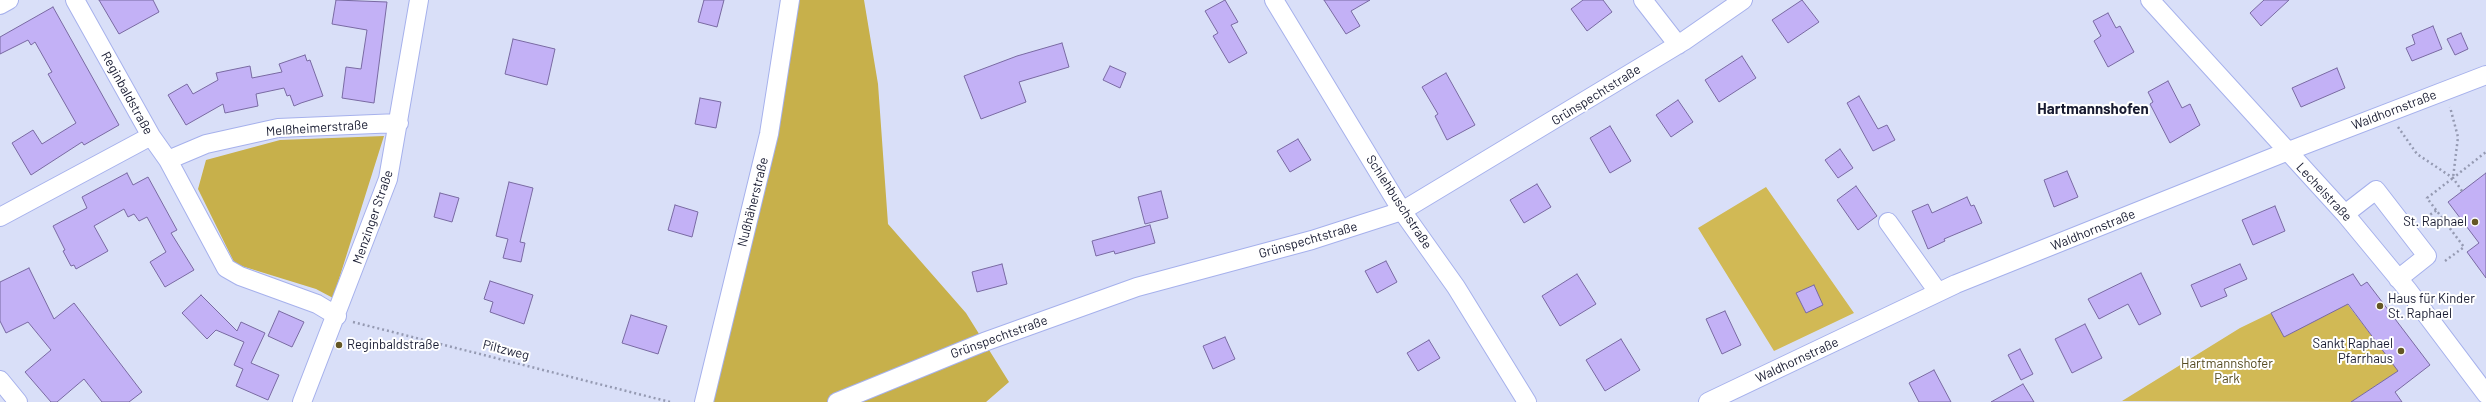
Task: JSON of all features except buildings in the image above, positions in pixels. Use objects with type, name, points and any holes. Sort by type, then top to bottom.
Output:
[{"type":"street","points":[[0,5],[9,0]]},
{"type":"street","name":"Reginbaldstraße","points":[[75,0],[151,136],[168,160],[226,268],[240,276],[317,304],[337,316]]},
{"type":"street","name":"Menzinger Straße","points":[[302,402],[337,316],[388,179],[399,123],[419,0]]},
{"type":"street","name":"Nußhäherstraße","points":[[704,402],[769,134],[790,0]]},
{"type":"street","name":"Schlehbuschstraße","points":[[1274,0],[1402,211],[1456,287],[1527,402]]},
{"type":"street","points":[[1643,0],[1678,45]]},
{"type":"street","name":"Grünspechtstraße","points":[[837,402],[984,342],[1138,287],[1312,240],[1402,211],[1678,45],[1743,0]]},
{"type":"street","name":"Lechelstraße","points":[[2150,0],[2286,152],[2345,214],[2398,278],[2486,394]]},
{"type":"street","name":"Waldhornstraße","points":[[1708,402],[1938,292],[2286,152],[2486,76]]},
{"type":"street","name":"Melßheimerstraße","points":[[168,160],[206,144],[278,128],[399,123]]},
{"type":"street","points":[[0,217],[151,136]]},
{"type":"street","points":[[2345,214],[2376,190],[2427,256],[2398,278]]},
{"type":"street","points":[[1888,222],[1938,292]]},
{"type":"street","points":[[0,380],[18,402]]},
{"type":"path","points":[[2446,91],[2458,137],[2452,178]]},
{"type":"path","points":[[2387,113],[2417,154],[2452,178],[2462,191]]},
{"type":"path","points":[[2439,266],[2464,247],[2427,198],[2486,153]]},
{"type":"path","name":"Piltzweg","points":[[337,316],[362,324],[670,402]]},
{"type":"green space","points":[[1766,187],[1854,313],[1774,351],[1698,228]]},
{"type":"green space","name":"Hartmannshofer Park","points":[[2341,296],[2399,371],[2354,400],[2355,402],[2122,401],[2240,328],[2271,313],[2284,336]]},
{"type":"shaded area","points":[[790,0],[864,0],[878,84],[888,224],[966,313],[1009,382],[986,402],[704,402]]},
{"type":"shaded area","points":[[384,136],[333,298],[316,289],[235,264],[198,189],[206,160],[280,140]]},
{"type":"place","name":"St. Raphael","points":[[2475,222]]},
{"type":"place","name":"Haus für Kinder St. Raphael","points":[[2380,306]]},
{"type":"place","name":"Reginbaldstraße","points":[[339,345]]},
{"type":"place","name":"Sankt Raphael Pfarrhaus","points":[[2401,351]]},
{"type":"district","name":"Hartmannshofen","points":[[2093,109]]}]
